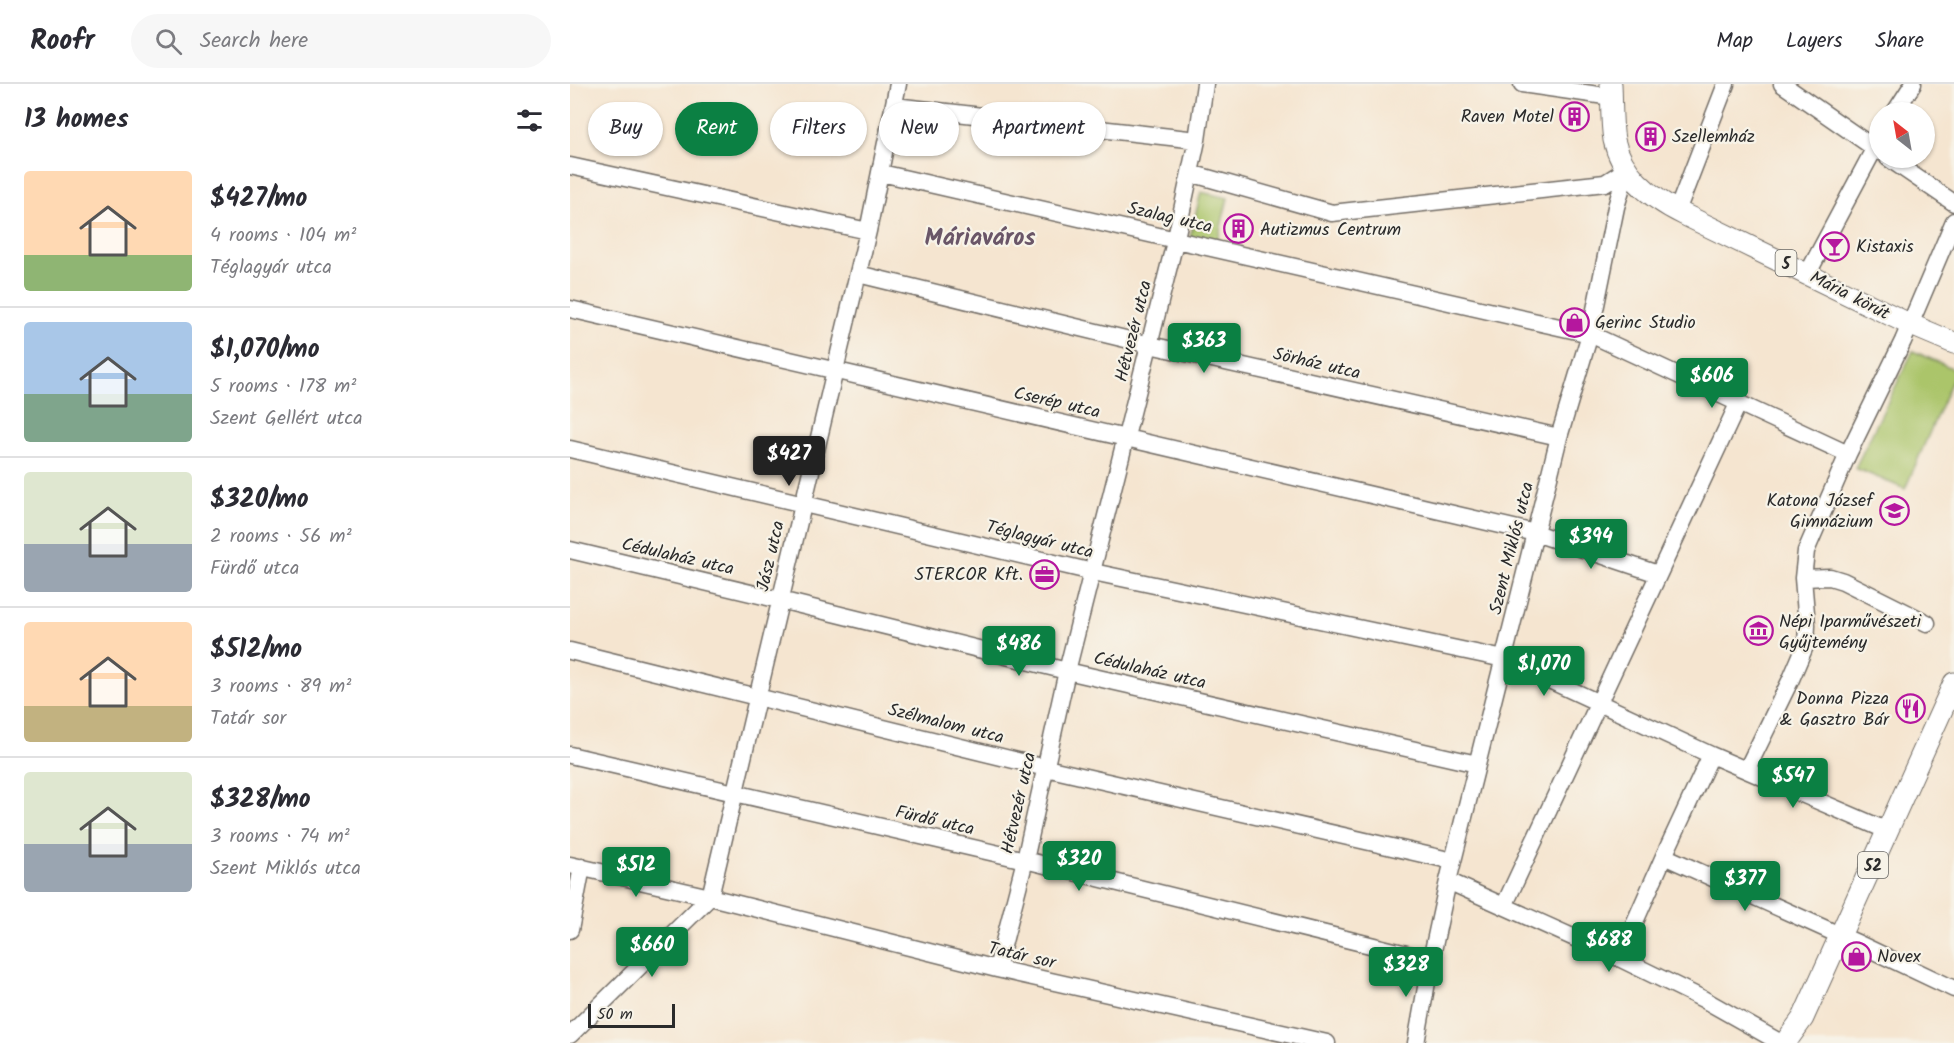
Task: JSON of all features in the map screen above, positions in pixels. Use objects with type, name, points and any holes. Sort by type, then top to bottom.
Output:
[{"type":"main road","name":"5","points":[[1611,91],[1614,139],[1627,169]]},
{"type":"main road","name":"Mária körút","points":[[1627,169],[1658,200],[1677,211],[1909,324],[1954,343]]},
{"type":"main road","name":"52","points":[[1783,1043],[1803,1018],[1888,831],[1948,711],[1954,683]]},
{"type":"street","name":"Jász utca","points":[[895,102],[898,84]]},
{"type":"street","name":"Hétvezér utca","points":[[997,969],[1025,861],[1067,671],[1176,238],[1197,140],[1205,84]]},
{"type":"street","points":[[1522,84],[1611,91]]},
{"type":"street","points":[[1677,211],[1726,84]]},
{"type":"street","points":[[1782,84],[1869,141]]},
{"type":"street","points":[[1901,102],[1913,84]]},
{"type":"street","points":[[959,113],[1197,140]]},
{"type":"street","name":"Jász utca","points":[[710,897],[884,156]]},
{"type":"street","points":[[1808,273],[1869,161]]},
{"type":"street","points":[[570,166],[868,231]]},
{"type":"street","points":[[1903,168],[1954,203]]},
{"type":"street","points":[[1190,173],[1332,213],[1605,183],[1627,169]]},
{"type":"street","name":"Szent Miklós utca","points":[[1416,1043],[1431,960],[1453,861],[1559,437],[1590,333],[1616,207],[1627,169]]},
{"type":"street","name":"Szalag utca","points":[[881,173],[1590,333],[1848,454]]},
{"type":"street","points":[[1747,769],[1806,644],[1807,625],[1803,578],[1806,551],[1954,221]]},
{"type":"street","name":"Sörház utca","points":[[858,274],[1150,345],[1559,437]]},
{"type":"street","name":"Cserép utca","points":[[570,309],[1535,533],[1658,574]]},
{"type":"street","points":[[1504,906],[1739,402]]},
{"type":"street","name":"Téglagyár utca","points":[[570,449],[1093,572],[1503,659],[1712,755],[1888,831]]},
{"type":"street","name":"Cédulaház utca","points":[[570,550],[1067,671],[1477,764]]},
{"type":"street","points":[[1803,578],[1830,577],[1843,581],[1927,623]]},
{"type":"street","name":"Szélmalom utca","points":[[570,651],[1046,768],[1453,861]]},
{"type":"street","name":"Fürdő utca","points":[[570,755],[1025,861],[1431,960]]},
{"type":"street","points":[[1619,958],[1712,755]]},
{"type":"street","points":[[1664,856],[1954,989]]},
{"type":"street","points":[[570,930],[576,866]]},
{"type":"street","name":"Tatár sor","points":[[576,866],[997,969],[1328,1043]]},
{"type":"street","points":[[1449,881],[1619,958],[1703,999],[1783,1043]]},
{"type":"street","points":[[570,1035],[710,897]]},
{"type":"green space","points":[[1201,192],[1228,198],[1217,243],[1190,237]]},
{"type":"green space","points":[[1913,351],[1954,369],[1954,376],[1905,489],[1855,468]]},
{"type":"place","name":"Raven Motel","points":[[1575,116]]},
{"type":"place","name":"Szellemház","points":[[1651,136]]},
{"type":"place","name":"Autizmus Centrum","points":[[1239,229]]},
{"type":"place","name":"Kistaxis","points":[[1835,246]]},
{"type":"place","name":"Gerinc Studio","points":[[1574,322]]},
{"type":"place","name":"Katona József Gimnázium","points":[[1894,510]]},
{"type":"place","name":"STERCOR Kft.","points":[[1044,574]]},
{"type":"place","name":"Népi Iparművészeti Gyűjtemény","points":[[1758,631]]},
{"type":"place","name":"Donna Pizza & Gasztro Bár","points":[[1910,708]]},
{"type":"place","name":"Novex","points":[[1856,956]]},
{"type":"district","name":"Máriaváros","points":[[980,237]]}]
